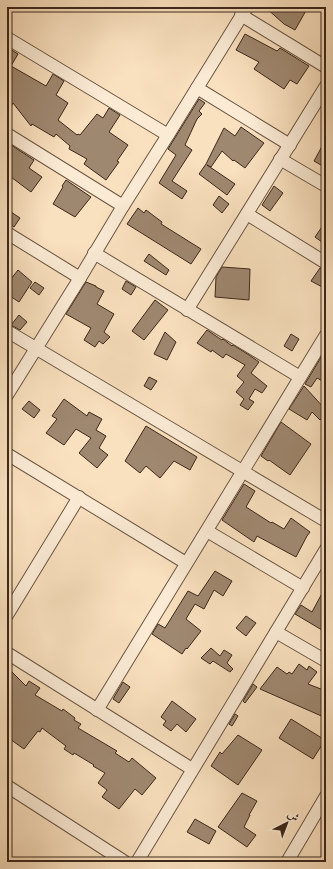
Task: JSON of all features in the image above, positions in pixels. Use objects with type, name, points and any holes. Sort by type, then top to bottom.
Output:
[{"type":"street","points":[[7,395],[244,11],[326,67]]},
{"type":"street","points":[[7,38],[168,135]]},
{"type":"street","points":[[188,310],[326,86]]},
{"type":"street","points":[[197,88],[290,145]]},
{"type":"street","points":[[7,134],[123,206]]},
{"type":"street","points":[[280,159],[326,186]]},
{"type":"street","points":[[247,214],[326,263]]},
{"type":"street","points":[[7,233],[80,278]]},
{"type":"street","points":[[94,254],[300,377]]},
{"type":"street","points":[[7,331],[326,521]]},
{"type":"street","points":[[97,710],[326,335]]},
{"type":"street","points":[[7,454],[186,563]]},
{"type":"street","points":[[7,615],[79,497]]},
{"type":"street","points":[[207,531],[302,588]]},
{"type":"street","points":[[137,862],[326,549]]},
{"type":"street","points":[[276,632],[326,661]]},
{"type":"street","points":[[7,654],[192,769]]},
{"type":"street","points":[[7,786],[124,862]]},
{"type":"street","points":[[287,862],[326,796]]},
{"type":"building","points":[[265,7],[308,7],[295,30],[284,24]]},
{"type":"building","points":[[245,34],[277,51],[280,48],[309,66],[297,84],[290,80],[284,89],[254,69],[259,62],[236,50]]},
{"type":"building","points":[[7,47],[18,54],[11,66],[46,86],[53,74],[64,81],[56,95],[68,103],[58,120],[77,135],[80,135],[97,114],[103,118],[109,108],[120,115],[109,132],[128,145],[117,161],[119,162],[106,180],[84,164],[87,159],[69,149],[70,146],[56,134],[54,137],[32,124],[31,126],[13,103],[7,115]]},
{"type":"building","points":[[199,99],[205,103],[199,111],[202,114],[197,119],[185,145],[192,150],[172,181],[187,191],[182,199],[159,183],[176,155],[168,149]]},
{"type":"building","points":[[241,127],[264,143],[245,168],[234,160],[233,161],[222,151],[211,167],[207,165],[235,184],[227,195],[199,174],[206,164],[224,128],[235,136]]},
{"type":"building","points":[[326,139],[326,168],[314,161]]},
{"type":"building","points":[[11,145],[34,160],[29,168],[42,177],[31,192],[7,174],[7,150]]},
{"type":"building","points":[[66,180],[91,197],[75,217],[53,204]]},
{"type":"building","points":[[274,186],[283,193],[270,211],[262,205]]},
{"type":"building","points":[[219,196],[229,204],[222,213],[213,205]]},
{"type":"building","points":[[138,208],[144,213],[146,210],[162,222],[161,224],[201,249],[191,264],[127,224]]},
{"type":"building","points":[[11,212],[20,218],[14,227],[7,222],[7,218]]},
{"type":"building","points":[[326,221],[326,245],[315,237]]},
{"type":"building","points":[[149,254],[169,270],[166,275],[144,261]]},
{"type":"building","points":[[222,267],[250,269],[249,300],[215,297],[216,277]]},
{"type":"building","points":[[320,268],[326,271],[326,289],[311,281]]},
{"type":"building","points":[[18,270],[32,282],[19,302],[7,294],[7,284]]},
{"type":"building","points":[[126,281],[136,287],[131,295],[122,289]]},
{"type":"building","points":[[35,282],[44,288],[39,295],[30,288]]},
{"type":"building","points":[[86,282],[104,291],[97,304],[114,314],[104,332],[110,337],[103,344],[99,341],[95,347],[84,340],[91,328],[66,314]]},
{"type":"building","points":[[155,300],[168,310],[144,340],[132,331]]},
{"type":"building","points":[[19,315],[27,322],[20,330],[11,325]]},
{"type":"building","points":[[207,330],[259,362],[251,373],[267,386],[262,393],[255,389],[249,399],[254,402],[248,410],[240,405],[244,399],[236,392],[244,382],[237,376],[245,365],[226,354],[223,358],[212,350],[211,352],[197,343]]},
{"type":"building","points":[[165,332],[176,342],[167,360],[154,354]]},
{"type":"building","points":[[291,334],[299,339],[292,351],[284,346]]},
{"type":"building","points":[[326,349],[326,383],[317,378],[311,387],[305,384]]},
{"type":"building","points":[[149,377],[157,381],[151,390],[144,386]]},
{"type":"building","points":[[304,386],[326,410],[326,414],[320,420],[312,412],[307,420],[289,409]]},
{"type":"building","points":[[64,399],[87,416],[89,412],[102,419],[96,430],[106,436],[99,448],[108,455],[97,468],[79,453],[91,438],[76,429],[64,445],[46,433],[57,419],[52,416]]},
{"type":"building","points":[[29,401],[40,410],[34,418],[22,409]]},
{"type":"building","points":[[281,422],[311,444],[290,475],[261,456]]},
{"type":"building","points":[[146,426],[197,457],[190,470],[174,461],[160,478],[146,466],[140,473],[125,461]]},
{"type":"building","points":[[244,484],[255,491],[246,507],[271,523],[272,522],[284,529],[291,518],[310,532],[296,557],[257,536],[254,542],[222,520]]},
{"type":"building","points":[[215,571],[232,581],[223,596],[214,590],[204,609],[195,604],[186,619],[201,631],[182,654],[152,634],[158,624],[165,628],[188,591],[198,596]]},
{"type":"building","points":[[326,586],[326,624],[322,630],[295,614],[301,605],[312,612]]},
{"type":"building","points":[[246,616],[256,623],[246,636],[236,628]]},
{"type":"building","points":[[211,648],[220,656],[224,650],[232,655],[227,663],[233,669],[230,672],[213,661],[210,664],[201,658]]},
{"type":"building","points":[[299,664],[307,670],[309,666],[317,672],[308,684],[326,691],[326,718],[260,689],[277,667],[287,674],[289,672],[292,674]]},
{"type":"building","points":[[7,667],[26,686],[29,681],[40,688],[35,695],[62,711],[63,709],[75,718],[74,720],[81,724],[78,728],[117,751],[115,753],[129,762],[132,758],[156,778],[142,795],[135,789],[119,809],[102,797],[107,790],[98,783],[105,773],[74,753],[73,755],[64,749],[66,746],[42,728],[24,749],[7,737]]},
{"type":"building","points":[[123,682],[130,687],[119,703],[113,699]]},
{"type":"building","points":[[253,684],[257,687],[245,703],[243,701]]},
{"type":"building","points":[[172,701],[196,719],[186,732],[177,724],[171,731],[163,725],[166,721],[161,717]]},
{"type":"building","points":[[235,714],[238,716],[232,726],[229,724]]},
{"type":"building","points":[[291,719],[325,740],[313,759],[279,738]]},
{"type":"building","points":[[238,735],[262,750],[238,785],[211,766],[220,752],[222,754]]},
{"type":"building","points":[[242,793],[257,801],[244,827],[256,835],[247,847],[218,827]]},
{"type":"building","points":[[195,819],[216,831],[209,844],[187,832]]}]
